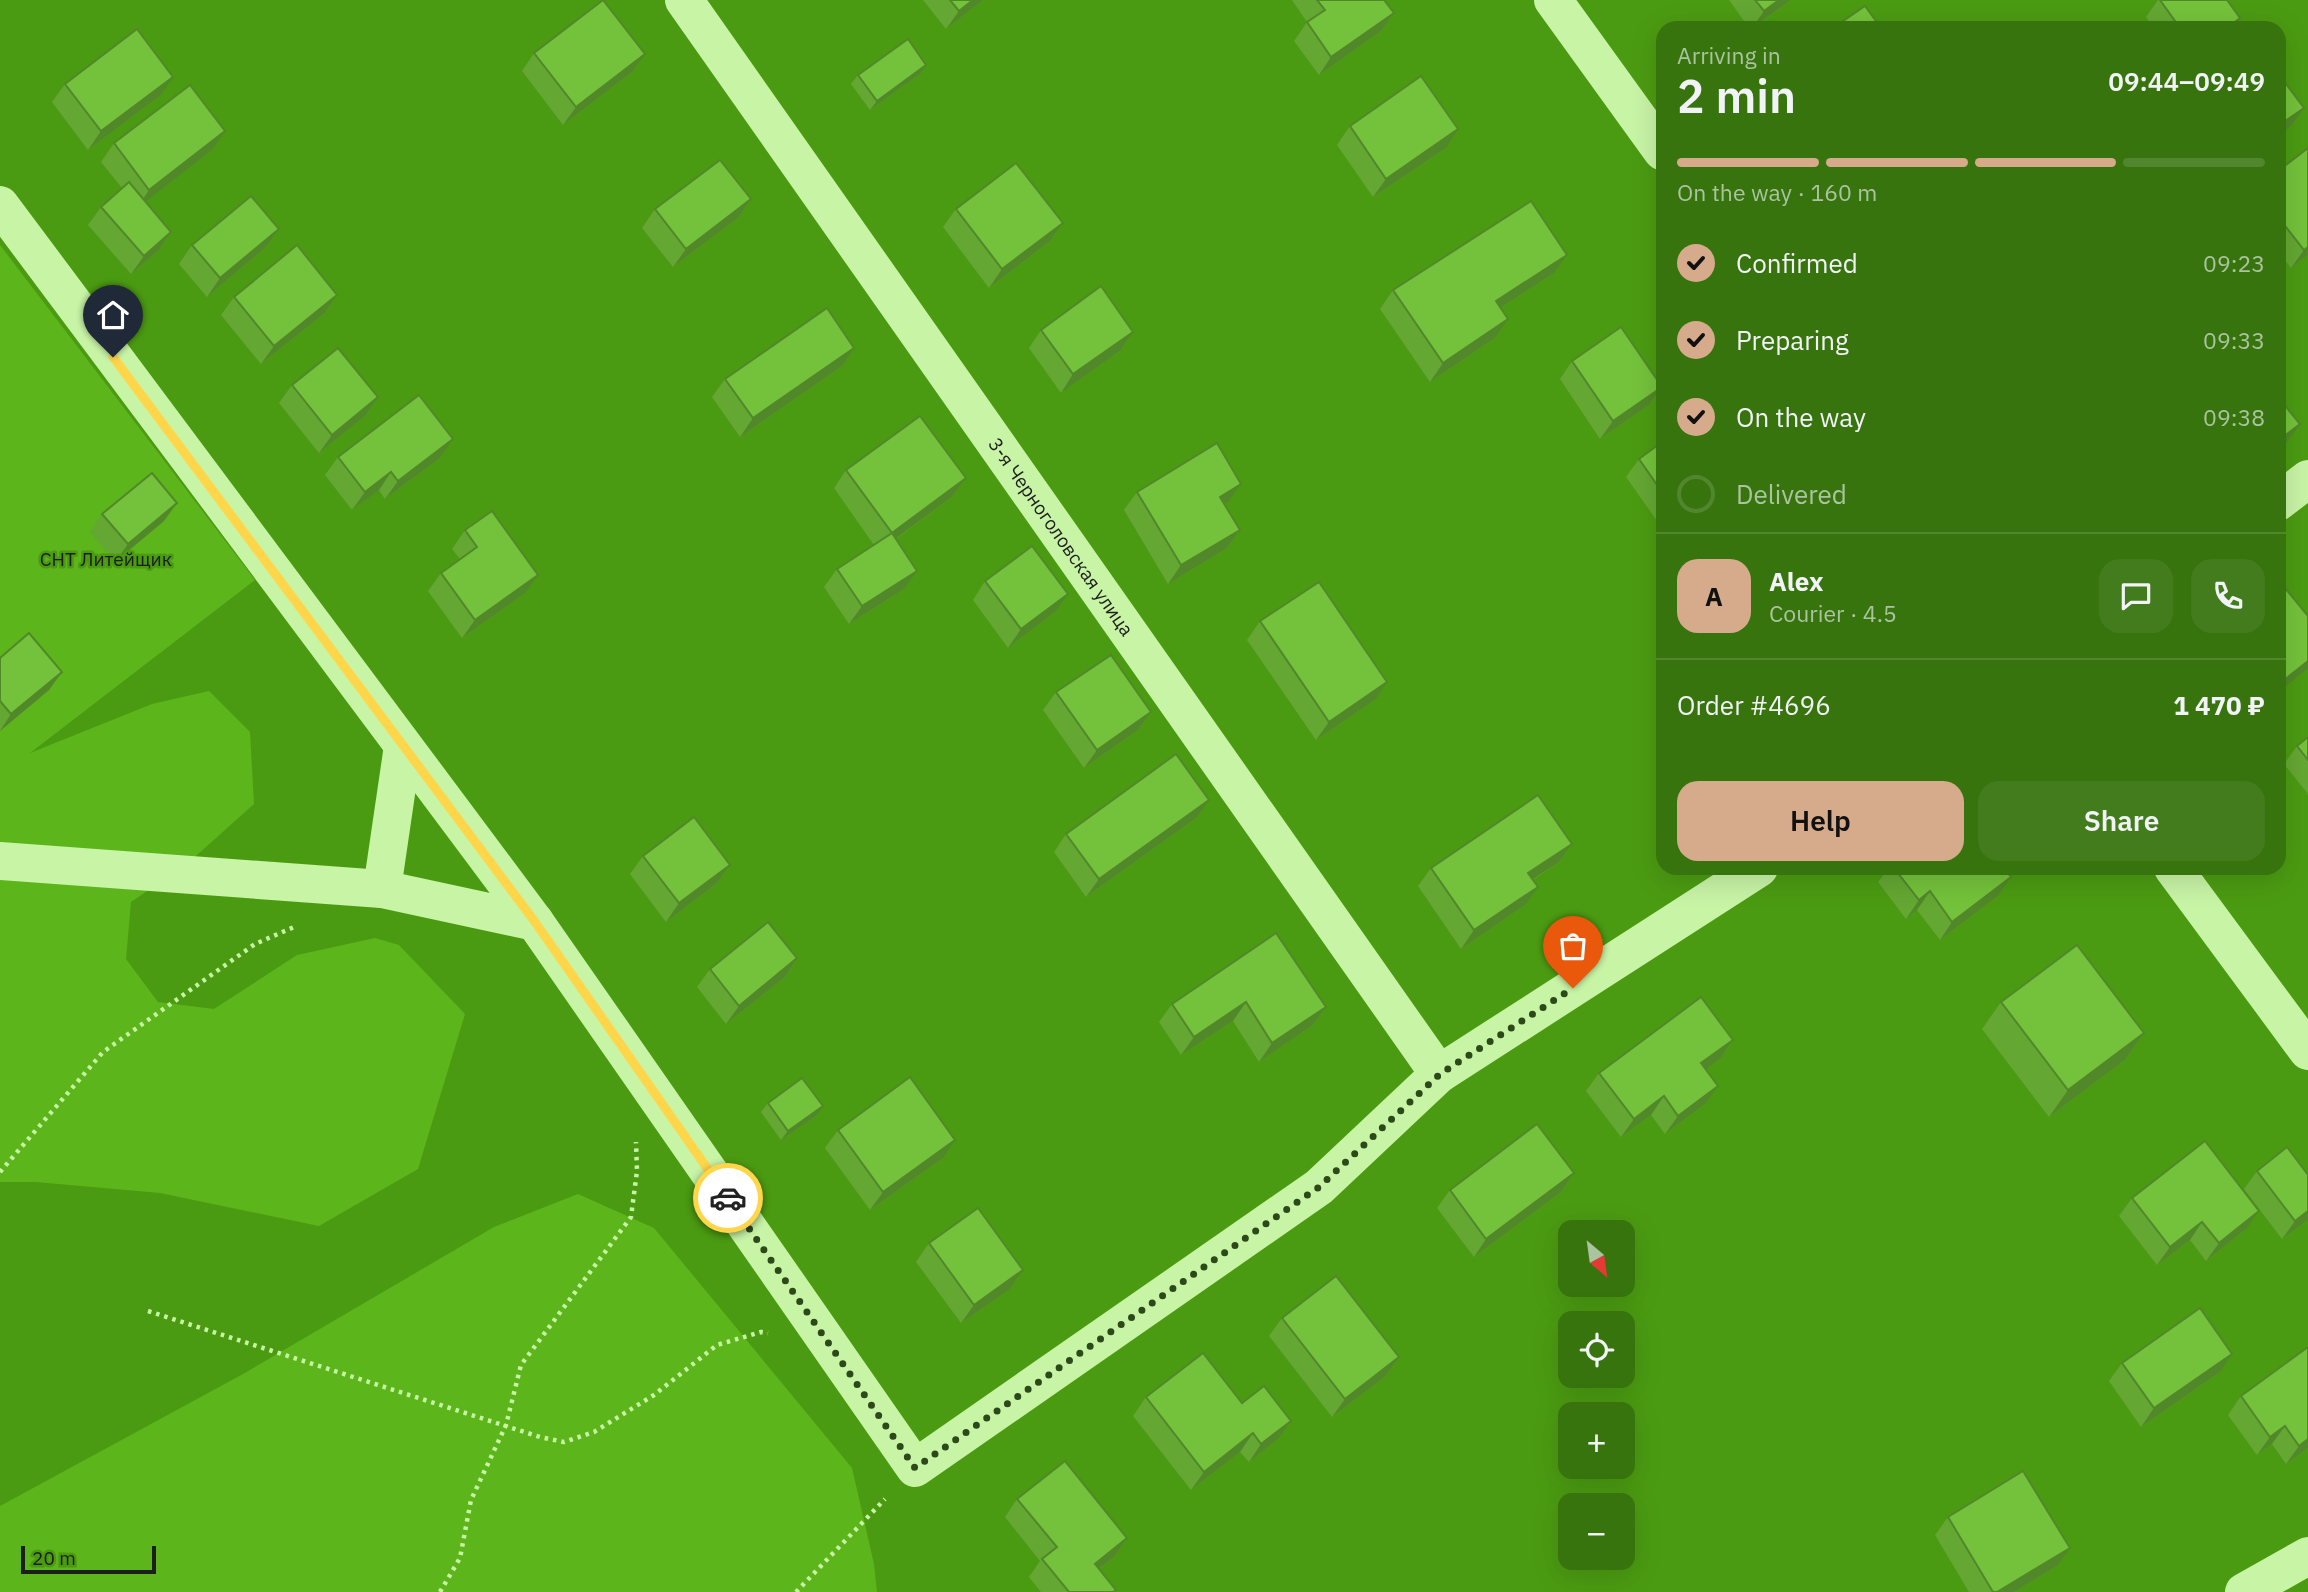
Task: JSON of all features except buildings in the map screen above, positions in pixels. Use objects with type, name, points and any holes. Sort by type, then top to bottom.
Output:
[{"type":"street","name":"3-я Черноголовская улица","points":[[684,0],[1440,1074]]},
{"type":"street","points":[[1553,0],[1656,143]]},
{"type":"street","points":[[0,205],[535,922],[915,1468],[1319,1187],[1440,1074],[1748,875]]},
{"type":"street","points":[[2286,496],[2308,480]]},
{"type":"street","points":[[382,890],[403,746]]},
{"type":"street","points":[[0,861],[382,890],[535,922]]},
{"type":"street","points":[[2178,875],[2308,1051]]},
{"type":"street","points":[[2245,1592],[2308,1556]]},
{"type":"path","points":[[0,1172],[103,1052],[255,944],[306,922]]},
{"type":"path","points":[[440,1592],[460,1558],[471,1500],[506,1425],[521,1365],[631,1217],[637,1171],[635,1130]]},
{"type":"path","points":[[148,1311],[540,1437],[564,1442],[594,1432],[654,1395],[717,1345],[761,1332],[825,1336]]},
{"type":"path","points":[[796,1592],[915,1468]]},
{"type":"green space","name":"СНТ Литейщик","points":[[0,245],[255,580],[30,753],[152,704],[209,691],[250,732],[254,804],[187,864],[131,902],[126,959],[158,1002],[214,1009],[297,955],[375,938],[399,945],[465,1014],[418,1169],[319,1226],[160,1193],[36,1182],[0,1182]]},
{"type":"green space","points":[[578,1194],[654,1228],[852,1468],[874,1564],[877,1592],[0,1592],[0,1506],[243,1374],[494,1227]]},
{"type":"way so far","points":[[728,1198],[915,1468],[1319,1187],[1440,1074],[1573,988]]},
{"type":"route","points":[[113,357],[535,922],[728,1198]]}]
